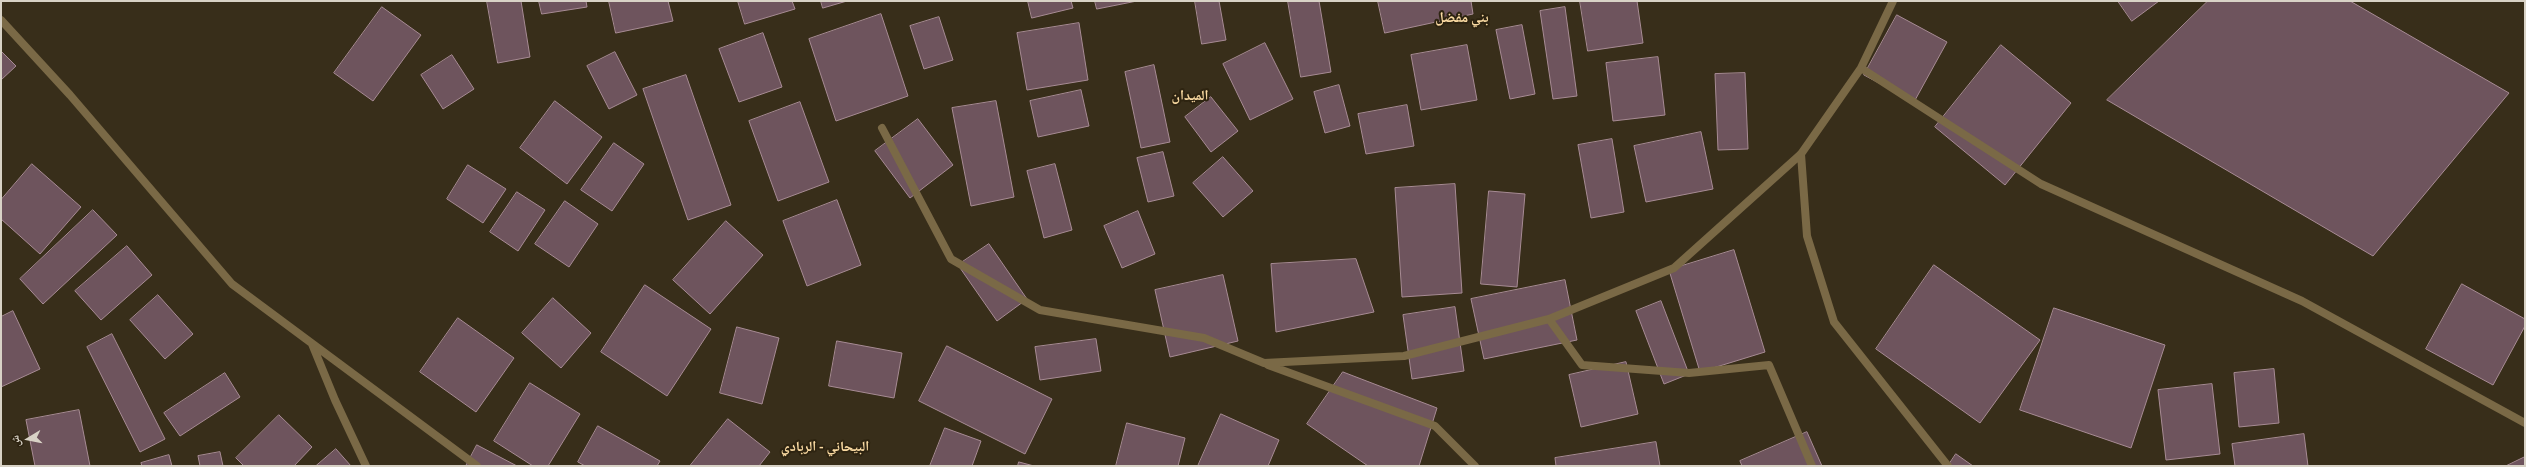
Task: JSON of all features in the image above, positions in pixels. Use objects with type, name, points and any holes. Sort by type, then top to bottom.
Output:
[{"type":"street","points":[[1264,364],[1404,356],[1549,319],[1674,268],[1801,154],[1861,68],[1893,1]]},
{"type":"street","points":[[1,20],[70,95],[232,284],[477,466]]},
{"type":"street","points":[[1861,68],[2041,184],[2302,301],[2525,423]]},
{"type":"street","points":[[882,128],[951,259],[1040,310],[1204,338],[1264,364],[1436,426],[1475,466]]},
{"type":"street","points":[[1801,154],[1807,236],[1834,322],[1948,466]]},
{"type":"street","points":[[1549,319],[1582,365],[1689,373],[1770,365],[1812,466]]},
{"type":"street","points":[[312,343],[335,400],[366,466]]},
{"type":"building","points":[[487,1],[521,1],[530,57],[498,63]]},
{"type":"building","points":[[539,1],[586,1],[587,7],[542,14]]},
{"type":"building","points":[[609,1],[668,1],[673,21],[616,33]]},
{"type":"building","points":[[738,1],[792,1],[795,9],[745,24]]},
{"type":"building","points":[[821,1],[847,1],[823,8]]},
{"type":"building","points":[[1028,1],[1071,1],[1073,8],[1032,18]]},
{"type":"building","points":[[1095,1],[1137,1],[1097,9]]},
{"type":"building","points":[[1195,1],[1219,1],[1226,40],[1202,44]]},
{"type":"building","points":[[1288,1],[1319,1],[1331,72],[1301,77]]},
{"type":"building","points":[[1378,1],[1471,1],[1473,14],[1385,33]]},
{"type":"building","points":[[1580,1],[1637,1],[1643,43],[1588,51]]},
{"type":"building","points":[[2118,1],[2159,1],[2132,21]]},
{"type":"building","points":[[2208,1],[2350,1],[2509,93],[2373,256],[2107,100]]},
{"type":"building","points":[[382,7],[421,35],[373,101],[334,73]]},
{"type":"building","points":[[1565,7],[1577,96],[1553,99],[1540,11]]},
{"type":"building","points":[[881,14],[908,96],[836,121],[809,39]]},
{"type":"building","points":[[1897,15],[1947,42],[1914,102],[1864,75]]},
{"type":"building","points":[[939,17],[953,60],[924,69],[910,26]]},
{"type":"building","points":[[1079,23],[1088,80],[1027,90],[1017,33]]},
{"type":"building","points":[[1522,25],[1535,94],[1510,99],[1496,30]]},
{"type":"building","points":[[763,33],[782,87],[739,102],[719,49]]},
{"type":"building","points":[[1265,43],[1293,99],[1250,120],[1223,64]]},
{"type":"building","points":[[1467,45],[1477,100],[1421,110],[1411,55]]},
{"type":"building","points":[[2001,45],[2071,103],[2005,185],[1935,127]]},
{"type":"building","points":[[1,51],[16,66],[1,80]]},
{"type":"building","points":[[615,52],[637,95],[609,109],[587,66]]},
{"type":"building","points":[[452,55],[474,89],[443,109],[421,75]]},
{"type":"building","points":[[1658,57],[1665,115],[1613,121],[1606,63]]},
{"type":"building","points":[[1154,65],[1170,142],[1141,148],[1125,72]]},
{"type":"building","points":[[1745,73],[1748,149],[1718,150],[1715,74]]},
{"type":"building","points":[[686,75],[731,205],[688,220],[643,89]]},
{"type":"building","points":[[1339,85],[1350,126],[1325,133],[1314,92]]},
{"type":"building","points":[[1081,90],[1089,126],[1038,137],[1030,101]]},
{"type":"building","points":[[1211,97],[1238,131],[1211,152],[1185,117]]},
{"type":"building","points":[[555,101],[602,137],[567,184],[520,148]]},
{"type":"building","points":[[996,101],[1014,197],[971,206],[952,108]]},
{"type":"building","points":[[800,102],[829,182],[778,201],[749,121]]},
{"type":"building","points":[[1407,105],[1414,146],[1366,154],[1358,114]]},
{"type":"building","points":[[918,119],[953,165],[910,198],[875,151]]},
{"type":"building","points":[[1701,132],[1713,189],[1646,202],[1634,146]]},
{"type":"building","points":[[1612,139],[1624,212],[1591,218],[1578,145]]},
{"type":"building","points":[[614,143],[644,164],[612,211],[581,190]]},
{"type":"building","points":[[1163,152],[1174,196],[1148,202],[1137,158]]},
{"type":"building","points":[[1223,157],[1253,191],[1223,217],[1193,183]]},
{"type":"building","points":[[32,164],[81,207],[40,254],[1,219],[1,200]]},
{"type":"building","points":[[1055,164],[1072,230],[1044,238],[1027,171]]},
{"type":"building","points":[[468,165],[506,189],[483,223],[447,199]]},
{"type":"building","points":[[1455,184],[1462,293],[1402,297],[1395,188]]},
{"type":"building","points":[[1489,191],[1525,194],[1517,287],[1481,284]]},
{"type":"building","points":[[517,192],[545,210],[518,251],[490,232]]},
{"type":"building","points":[[837,200],[861,265],[807,286],[783,221]]},
{"type":"building","points":[[565,201],[598,224],[569,267],[535,244]]},
{"type":"building","points":[[93,210],[117,235],[43,304],[20,279]]},
{"type":"building","points":[[1138,211],[1155,254],[1122,268],[1104,226]]},
{"type":"building","points":[[726,221],[763,255],[710,314],[673,280]]},
{"type":"building","points":[[989,244],[1027,299],[997,321],[958,265]]},
{"type":"building","points":[[127,246],[152,275],[101,320],[75,291]]},
{"type":"building","points":[[1734,250],[1765,352],[1700,372],[1669,270]]},
{"type":"building","points":[[1356,259],[1374,312],[1276,332],[1271,264]]},
{"type":"building","points":[[1934,265],[2040,340],[1980,423],[1876,349]]},
{"type":"building","points":[[1223,275],[1238,341],[1170,357],[1155,290]]},
{"type":"building","points":[[1565,280],[1577,340],[1484,359],[1471,299]]},
{"type":"building","points":[[2462,284],[2525,319],[2525,326],[2493,385],[2426,349]]},
{"type":"building","points":[[645,285],[711,329],[667,396],[601,352]]},
{"type":"building","points":[[158,295],[193,334],[165,359],[130,320]]},
{"type":"building","points":[[553,298],[591,333],[561,368],[522,333]]},
{"type":"building","points":[[1661,301],[1689,374],[1664,384],[1636,311]]},
{"type":"building","points":[[1455,307],[1464,371],[1412,379],[1403,315]]},
{"type":"building","points":[[2054,308],[2165,345],[2131,448],[2020,410]]},
{"type":"building","points":[[13,311],[40,369],[1,387],[1,317]]},
{"type":"building","points":[[458,318],[514,358],[476,412],[420,372]]},
{"type":"building","points":[[737,327],[779,338],[762,404],[720,393]]},
{"type":"building","points":[[112,334],[165,439],[140,452],[87,347]]},
{"type":"building","points":[[1096,339],[1101,371],[1040,380],[1035,347]]},
{"type":"building","points":[[837,341],[902,353],[894,398],[829,386]]},
{"type":"building","points":[[947,346],[1052,399],[1025,454],[919,401]]},
{"type":"building","points":[[1626,362],[1638,414],[1581,427],[1569,375]]},
{"type":"building","points":[[2274,369],[2279,423],[2239,427],[2234,373]]},
{"type":"building","points":[[1343,372],[1437,408],[1419,466],[1368,466],[1307,424]]},
{"type":"building","points":[[225,373],[240,397],[180,436],[164,413]]},
{"type":"building","points":[[530,383],[580,414],[548,466],[533,466],[494,441]]},
{"type":"building","points":[[2212,384],[2220,454],[2166,460],[2158,390]]},
{"type":"building","points":[[79,410],[90,466],[35,466],[26,420]]},
{"type":"building","points":[[1221,414],[1279,440],[1268,466],[1198,466]]},
{"type":"building","points":[[279,415],[312,447],[294,466],[244,466],[236,458]]},
{"type":"building","points":[[728,419],[770,452],[759,466],[690,466]]},
{"type":"building","points":[[1127,423],[1185,438],[1178,466],[1116,466]]},
{"type":"building","points":[[598,426],[660,461],[657,466],[585,466],[578,462]]},
{"type":"building","points":[[945,428],[981,441],[972,466],[930,466]]},
{"type":"building","points":[[1807,432],[1822,466],[1742,466],[1740,461]]},
{"type":"building","points":[[2304,434],[2308,466],[2235,466],[2232,444]]},
{"type":"building","points":[[1656,442],[1660,466],[1556,466],[1555,458]]},
{"type":"building","points":[[477,445],[517,466],[466,466]]},
{"type":"building","points":[[336,449],[351,466],[316,466]]},
{"type":"building","points":[[220,452],[223,466],[200,466],[198,456]]},
{"type":"building","points":[[1956,454],[1973,466],[1948,466]]},
{"type":"building","points":[[169,455],[172,466],[142,466],[141,463]]},
{"type":"building","points":[[2525,457],[2525,466],[2506,466]]},
{"type":"building","points":[[1019,462],[1034,466],[1018,466]]},
{"type":"district","name":"بني مفضل","points":[[1462,19]]},
{"type":"district","name":"الميدان","points":[[1190,97]]},
{"type":"district","name":"البيحاني - الربادي","points":[[825,448]]}]
